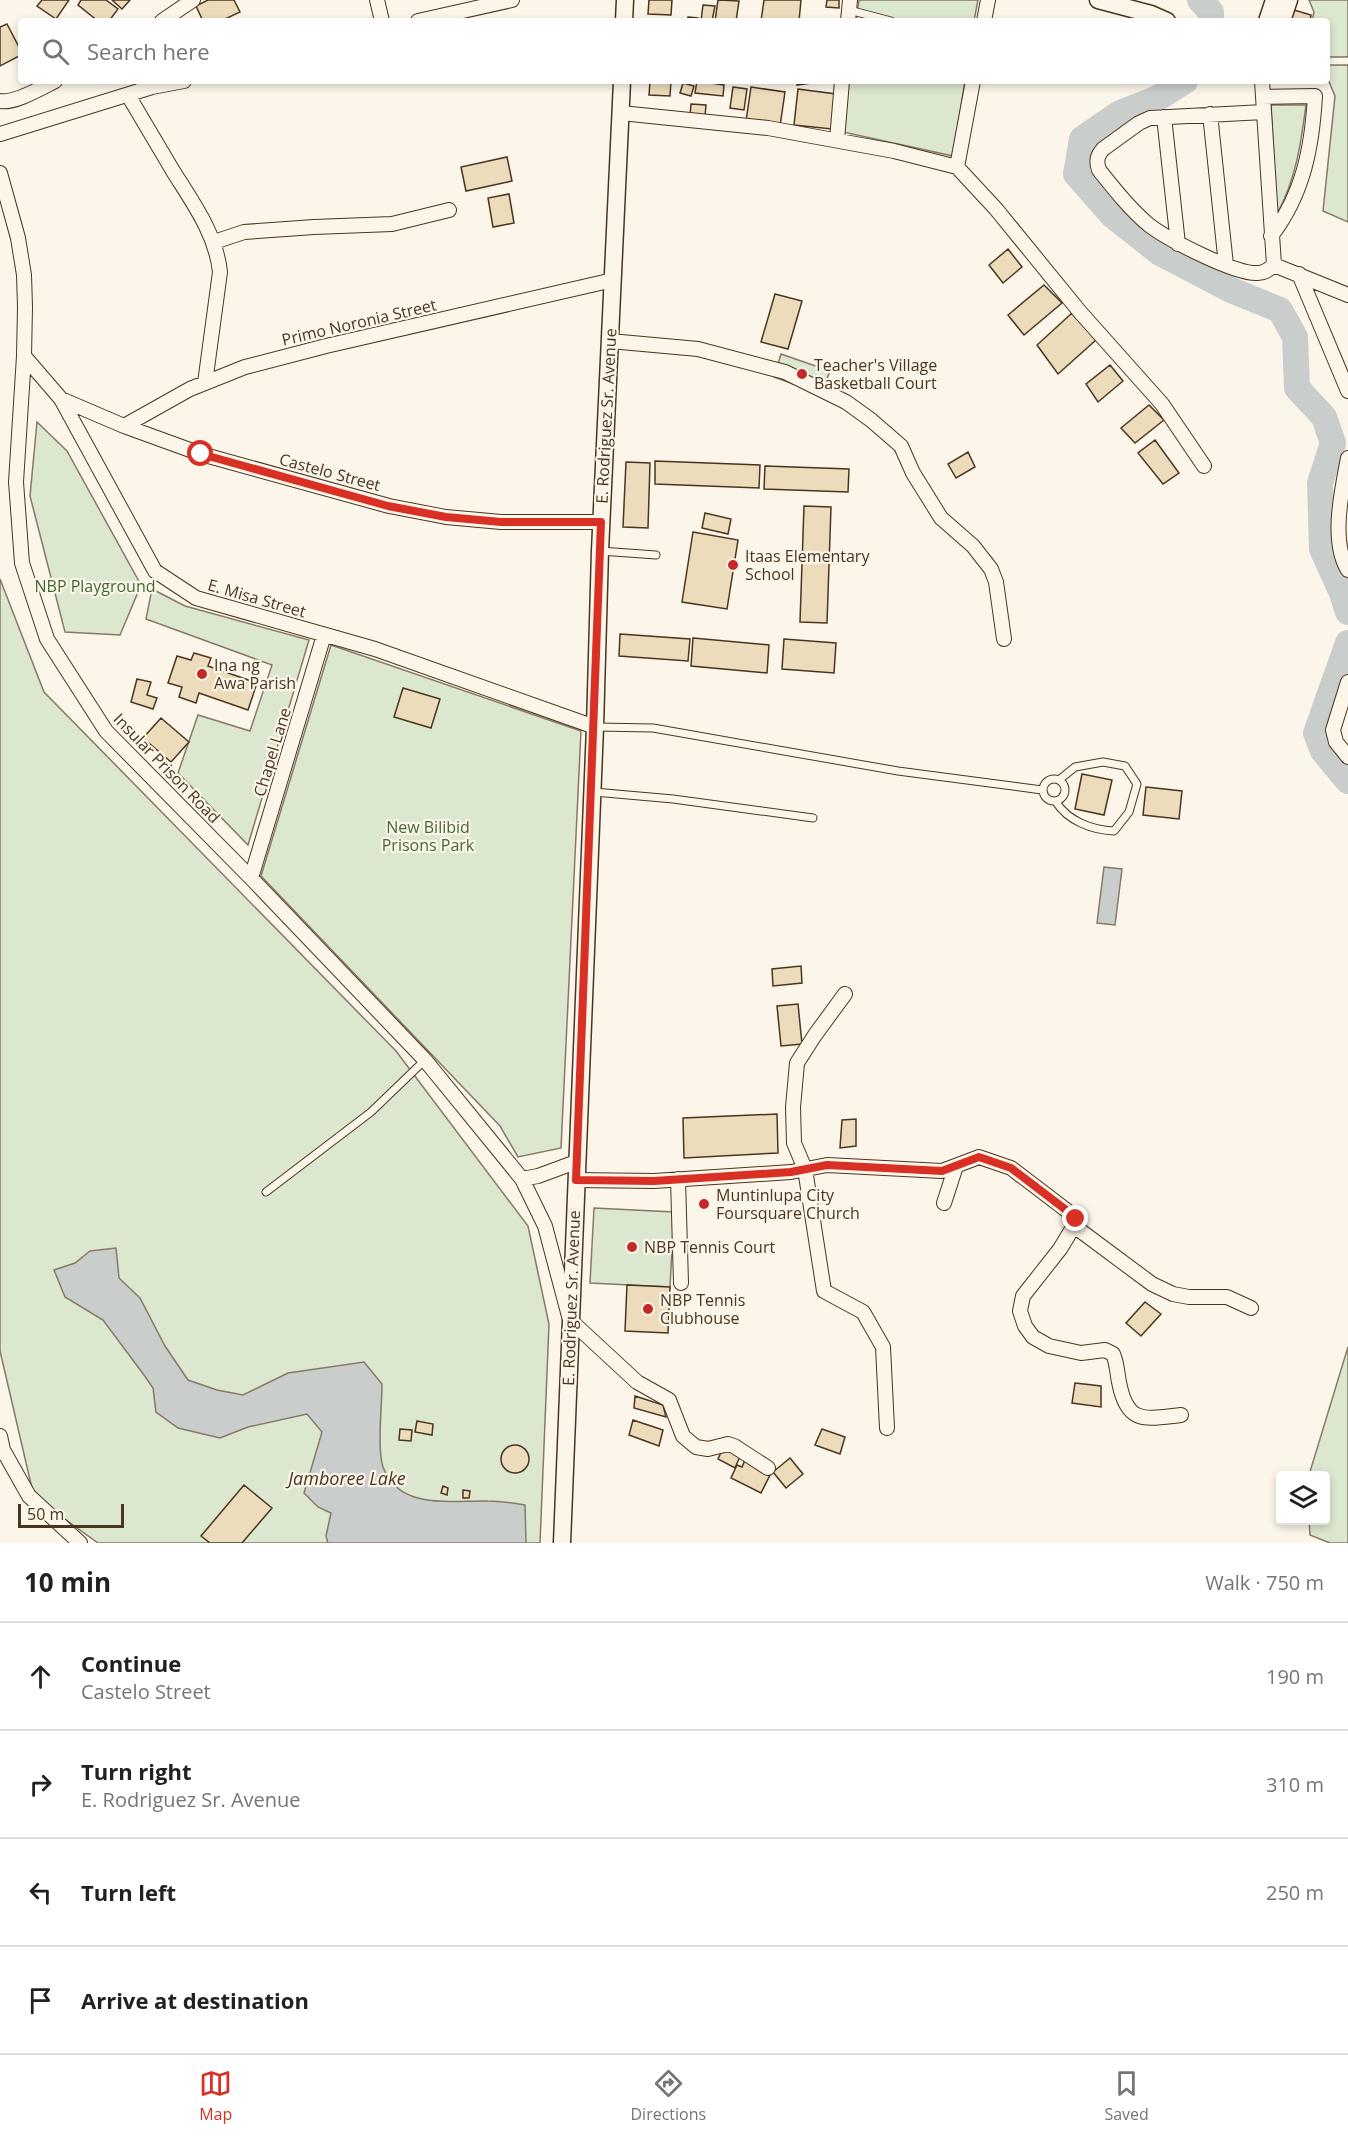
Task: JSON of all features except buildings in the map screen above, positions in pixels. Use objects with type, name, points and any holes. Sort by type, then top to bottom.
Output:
[{"type":"street","points":[[166,18],[193,0]]},
{"type":"street","points":[[377,0],[381,18]]},
{"type":"street","points":[[431,18],[512,0]]},
{"type":"street","points":[[624,18],[625,0]]},
{"type":"street","points":[[985,18],[988,0]]},
{"type":"street","points":[[1098,0],[1160,18]]},
{"type":"street","points":[[1268,18],[1274,0]]},
{"type":"street","points":[[1283,18],[1289,0]]},
{"type":"street","points":[[0,100],[5,102],[21,97],[49,84]]},
{"type":"street","points":[[0,134],[172,84]]},
{"type":"street","name":"E. Rodriguez Sr. Avenue","points":[[562,1543],[595,727],[601,522],[622,84]]},
{"type":"street","points":[[837,140],[842,84]]},
{"type":"street","points":[[957,166],[972,84]]},
{"type":"street","points":[[1262,84],[1274,265]]},
{"type":"street","points":[[128,95],[214,242],[218,254],[220,272],[205,383]]},
{"type":"street","points":[[1263,97],[1314,96],[1312,134],[1302,180],[1284,220],[1271,236]]},
{"type":"street","points":[[1264,112],[1150,118],[1139,123],[1103,149],[1099,154],[1097,165],[1123,200],[1148,224],[1178,244],[1226,265],[1257,273],[1265,272],[1274,265]]},
{"type":"street","points":[[621,113],[768,128],[894,151],[957,166],[996,209],[1080,312],[1162,404],[1204,466]]},
{"type":"street","points":[[1210,114],[1226,265]]},
{"type":"street","points":[[1164,117],[1178,244]]},
{"type":"street","name":"Insular Prison Road","points":[[0,173],[18,238],[26,307],[16,482],[22,563],[47,639],[106,731],[251,878],[424,1060],[522,1179],[545,1226],[570,1320]]},
{"type":"street","points":[[214,242],[244,232],[392,224],[449,210]]},
{"type":"street","points":[[1274,265],[1348,295]]},
{"type":"street","points":[[1299,274],[1348,391]]},
{"type":"street","name":"Primo Noronia Street","points":[[124,426],[190,389],[245,367],[326,346],[613,280]]},
{"type":"street","points":[[610,341],[698,349],[785,372],[846,402],[871,420],[901,446],[913,473],[941,518],[973,546],[991,568],[996,582],[1004,639]]},
{"type":"street","name":"E. Misa Street","points":[[24,356],[61,399],[155,571],[196,598],[375,649],[595,727]]},
{"type":"street","name":"Castelo Street","points":[[61,399],[124,426],[201,454],[400,508],[446,517],[501,522],[601,522]]},
{"type":"street","points":[[1348,458],[1338,526],[1344,563],[1348,570]]},
{"type":"street","name":"Chapel Lane","points":[[251,878],[324,634]]},
{"type":"street","points":[[1348,682],[1333,730],[1336,741],[1348,757]]},
{"type":"street","points":[[845,994],[797,1063],[793,1107],[794,1143],[805,1169],[825,1291],[863,1312],[883,1347],[887,1428]]},
{"type":"street","points":[[576,1180],[678,1179],[805,1169],[827,1165],[942,1171],[979,1157],[1011,1168],[1076,1219],[1060,1249],[1023,1296],[1020,1311],[1025,1326],[1033,1337],[1049,1346],[1081,1353],[1105,1350],[1113,1354],[1126,1408],[1130,1412],[1146,1418],[1181,1415]]},
{"type":"street","points":[[522,1179],[538,1176],[576,1162]]},
{"type":"street","points":[[944,1203],[956,1166]]},
{"type":"street","points":[[678,1179],[681,1283]]},
{"type":"street","points":[[1074,1226],[1152,1284],[1173,1294],[1189,1297],[1227,1298],[1251,1308]]},
{"type":"street","points":[[570,1320],[637,1382],[669,1400],[677,1426],[683,1436],[696,1448],[708,1449],[728,1444],[768,1468]]},
{"type":"street","points":[[0,1436],[2,1450],[28,1496],[80,1543]]},
{"type":"lane","points":[[849,10],[880,18]]},
{"type":"lane","points":[[1330,61],[1348,61]]},
{"type":"lane","points":[[600,550],[656,555]]},
{"type":"lane","points":[[595,727],[653,728],[898,771],[1042,790]]},
{"type":"lane","points":[[1056,802],[1064,797],[1065,787],[1059,780],[1052,779],[1045,783],[1042,790],[1046,799],[1056,802],[1061,810],[1076,821],[1101,831],[1114,831],[1129,812],[1137,784],[1125,766],[1103,762],[1075,767],[1059,780]]},
{"type":"lane","points":[[591,792],[674,799],[813,818]]},
{"type":"lane","points":[[266,1192],[371,1112],[424,1060]]},
{"type":"green space","points":[[859,0],[978,0],[975,18],[856,18]]},
{"type":"green space","points":[[1309,0],[1348,0],[1348,222],[1323,211],[1335,96],[1330,84],[1330,18],[1313,18],[1314,12]]},
{"type":"green space","points":[[849,84],[965,84],[953,156],[843,132]]},
{"type":"green space","points":[[1271,105],[1306,105],[1300,147],[1293,174],[1277,214]]},
{"type":"green space","name":"Teacher's Village Basketball Court","points":[[781,354],[830,371],[821,394],[774,377]]},
{"type":"green space","name":"NBP Playground","points":[[37,422],[67,451],[141,585],[120,635],[65,632],[30,496]]},
{"type":"green space","points":[[0,579],[44,692],[396,1051],[528,1226],[549,1324],[540,1543],[98,1543],[34,1497],[0,1351]]},
{"type":"green space","points":[[152,589],[185,606],[309,640],[248,845],[178,773],[198,715],[250,731],[272,665],[146,619]]},
{"type":"green space","name":"New Bilibid Prisons Park","points":[[331,645],[581,731],[561,1148],[518,1157],[500,1126],[261,876]]},
{"type":"green space","name":"NBP Tennis Court","points":[[594,1208],[674,1212],[670,1287],[590,1283]]},
{"type":"green space","points":[[1348,1347],[1348,1543],[1330,1543],[1310,1535],[1309,1525],[1330,1525],[1330,1471],[1310,1471]]},
{"type":"water","points":[[1104,867],[1122,869],[1115,925],[1097,923]]},
{"type":"water","name":"Jamboree Lake","points":[[116,1248],[119,1278],[140,1298],[165,1346],[188,1380],[217,1390],[243,1395],[288,1373],[364,1362],[382,1384],[380,1449],[383,1467],[391,1481],[401,1491],[428,1500],[493,1501],[525,1505],[526,1543],[328,1543],[326,1536],[331,1513],[318,1507],[304,1493],[322,1432],[307,1414],[248,1427],[220,1438],[178,1428],[156,1412],[153,1388],[103,1320],[65,1297],[54,1270],[75,1263],[90,1251]]},
{"type":"waterway","points":[[1200,0],[1211,12],[1211,18]]},
{"type":"waterway","points":[[1180,84],[1158,98],[1120,113],[1082,139],[1076,174],[1112,215],[1160,253],[1231,290],[1280,310],[1295,337],[1297,388],[1324,417],[1333,443],[1320,483],[1322,549],[1348,612]]},
{"type":"waterway","points":[[1348,643],[1316,733],[1323,751],[1348,781]]},
{"type":"place","name":"Teacher's Village Basketball Court","points":[[802,374]]},
{"type":"place","name":"Itaas Elementary School","points":[[733,565]]},
{"type":"place","name":"Ina ng Awa Parish","points":[[202,674]]},
{"type":"place","name":"Muntinlupa City Foursquare Church","points":[[704,1204]]},
{"type":"place","name":"NBP Tennis Court","points":[[632,1247]]},
{"type":"place","name":"NBP Tennis Clubhouse","points":[[648,1309]]},
{"type":"route","points":[[201,454],[388,506],[446,517],[501,522],[601,522],[576,1180],[654,1181],[791,1172],[827,1165],[942,1171],[979,1157],[1011,1168],[1076,1219]]}]
